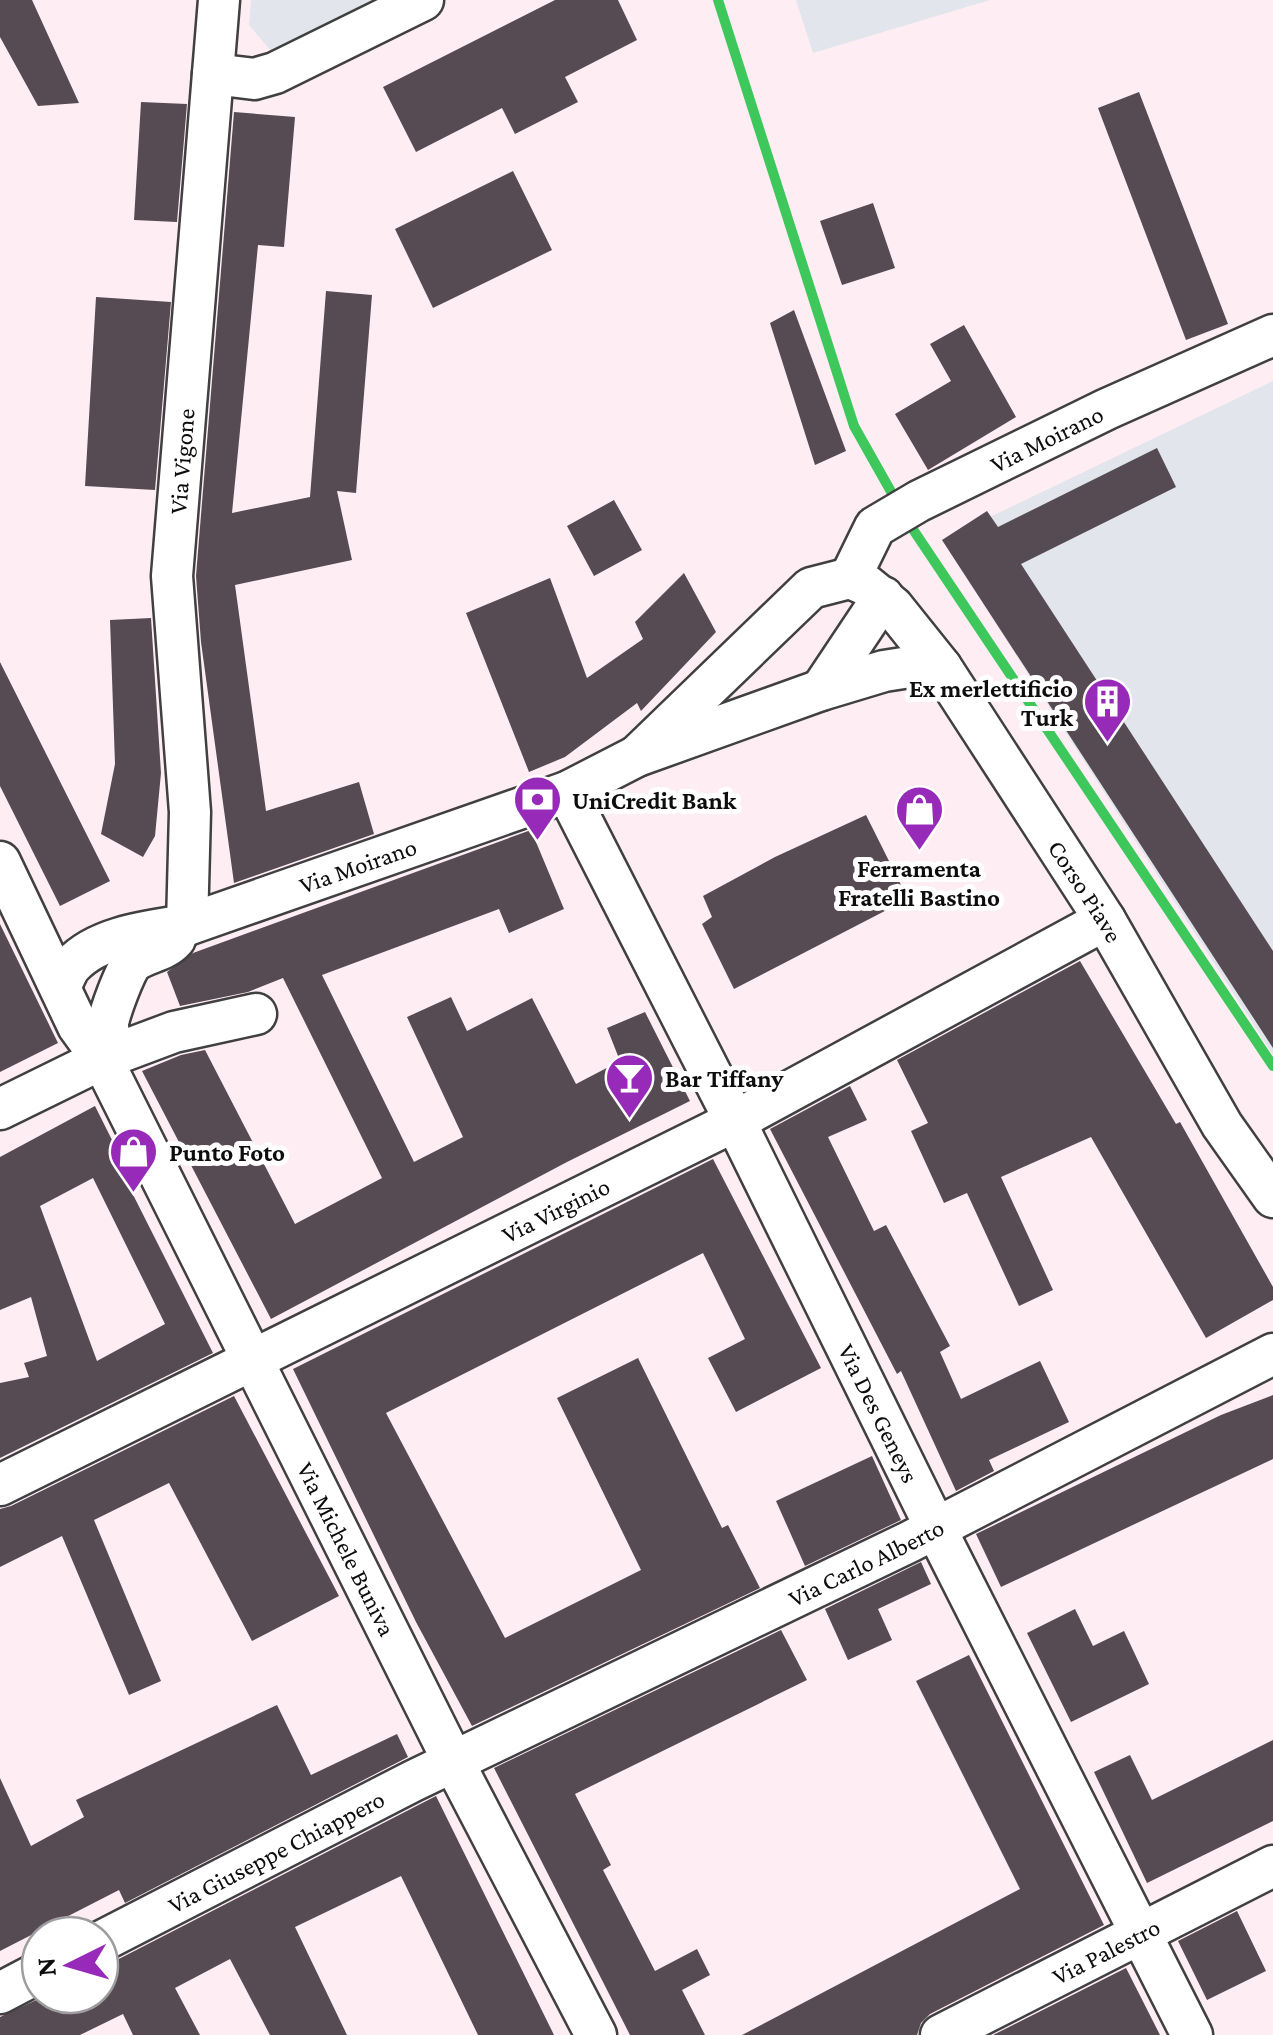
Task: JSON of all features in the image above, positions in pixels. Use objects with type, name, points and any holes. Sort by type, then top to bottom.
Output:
[{"type":"street","name":"Via Vigone","points":[[187,925],[190,812],[172,576],[219,0]]},
{"type":"street","points":[[212,74],[254,79],[274,73],[423,0]]},
{"type":"street","name":"Via Moirano","points":[[821,690],[867,587],[875,527],[919,501],[1107,409],[1273,334]]},
{"type":"street","name":"Via Moirano","points":[[637,756],[792,602],[811,588],[867,587]]},
{"type":"street","name":"Corso Piave","points":[[867,587],[941,667],[1105,920],[1222,1125],[1273,1197]]},
{"type":"street","name":"Via Moirano","points":[[60,987],[70,966],[107,944],[142,932],[187,925],[567,792],[637,756],[821,690],[884,670],[941,667]]},
{"type":"street","name":"Via Des Geneys","points":[[567,792],[736,1121],[1192,2035]]},
{"type":"street","name":"Via Michele Buniva","points":[[0,862],[78,1026],[102,1059],[596,2035]]},
{"type":"street","name":"Via Virginio","points":[[0,1485],[736,1121],[1105,920]]},
{"type":"street","name":"Via Moirano","points":[[122,983],[132,962],[169,946],[187,925]]},
{"type":"street","points":[[60,987],[122,983],[109,1016],[110,1048],[102,1059]]},
{"type":"street","points":[[0,1109],[102,1059],[174,1032],[256,1014]]},
{"type":"street","name":"Via Carlo Alberto","points":[[454,1761],[936,1528],[1273,1354]]},
{"type":"street","name":"Via Giuseppe Chiappero","points":[[120,1932],[454,1761]]},
{"type":"street","name":"Via Palestro","points":[[941,2035],[1273,1866]]},
{"type":"shaded area","points":[[251,0],[421,0],[302,60],[271,51],[249,25]]},
{"type":"shaded area","points":[[796,0],[990,0],[813,53]]},
{"type":"shaded area","points":[[1273,381],[1273,1055],[942,540]]},
{"type":"building","points":[[0,0],[32,0],[79,103],[38,106],[0,37]]},
{"type":"building","points":[[555,0],[618,0],[637,40],[565,77],[578,102],[515,134],[502,108],[416,152],[383,87]]},
{"type":"building","points":[[1139,92],[1228,324],[1186,340],[1098,108]]},
{"type":"building","points":[[141,102],[187,104],[177,222],[134,220]]},
{"type":"building","points":[[234,112],[295,117],[284,247],[258,245],[232,513],[310,497],[326,291],[372,295],[356,493],[337,491],[352,560],[235,585],[266,811],[359,782],[374,834],[234,883],[201,642],[196,576]]},
{"type":"building","points":[[513,171],[552,250],[433,308],[395,229]]},
{"type":"building","points":[[873,203],[895,268],[842,285],[820,221]]},
{"type":"building","points":[[96,297],[171,302],[155,490],[85,486]]},
{"type":"building","points":[[794,310],[846,451],[815,465],[770,323]]},
{"type":"building","points":[[964,325],[1016,417],[928,470],[895,414],[951,381],[930,344]]},
{"type":"building","name":"Ex merlettificio Turk","points":[[1157,448],[1176,487],[1021,564],[1273,951],[1273,1048],[942,540],[987,511],[998,527]]},
{"type":"building","points":[[614,500],[642,550],[594,576],[567,526]]},
{"type":"building","points":[[684,573],[716,632],[641,711],[637,703],[565,757],[529,772],[466,613],[550,578],[587,678],[643,639],[635,622]]},
{"type":"building","points":[[151,618],[161,773],[155,836],[143,857],[101,834],[115,764],[110,620]]},
{"type":"building","points":[[0,662],[110,881],[60,906],[0,786]]},
{"type":"building","points":[[866,815],[908,899],[734,989],[702,924],[712,917],[703,896]]},
{"type":"building","points":[[531,830],[564,909],[509,933],[499,909],[322,975],[414,1162],[463,1137],[407,1017],[451,997],[467,1031],[532,998],[576,1084],[620,1061],[607,1028],[645,1012],[690,1101],[271,1319],[142,1071],[205,1050],[295,1224],[382,1178],[283,978],[248,992],[180,1006],[167,972],[193,953]]},
{"type":"building","points":[[0,924],[58,1043],[0,1072]]},
{"type":"building","points":[[1080,961],[1176,1124],[1180,1122],[1273,1287],[1273,1300],[1206,1338],[1091,1137],[1001,1177],[1053,1290],[1019,1306],[967,1193],[944,1203],[911,1131],[928,1123],[897,1060]]},
{"type":"building","points":[[850,1086],[867,1120],[828,1137],[874,1231],[886,1225],[950,1346],[940,1352],[961,1399],[1040,1361],[1069,1422],[989,1460],[994,1471],[956,1491],[901,1371],[897,1374],[770,1129]]},
{"type":"building","points":[[95,1106],[122,1160],[117,1163],[213,1353],[0,1458],[0,1383],[29,1377],[24,1363],[47,1356],[31,1297],[0,1310],[0,1157]],"holes":[[[93,1178],[165,1324],[97,1361],[40,1206]]]},
{"type":"building","points":[[713,1159],[821,1368],[736,1412],[708,1358],[745,1339],[703,1253],[386,1413],[505,1638],[641,1570],[557,1398],[638,1358],[722,1528],[728,1525],[760,1588],[472,1726],[416,1622],[293,1369]]},
{"type":"building","points":[[1273,1395],[1273,1459],[1001,1587],[976,1534],[1221,1415]]},
{"type":"building","points":[[234,1396],[339,1596],[252,1641],[169,1483],[94,1520],[161,1681],[129,1695],[62,1536],[0,1567],[0,1509]]},
{"type":"building","points":[[872,1456],[901,1520],[805,1566],[776,1501]]},
{"type":"building","points":[[921,1562],[931,1584],[878,1609],[892,1640],[848,1660],[825,1609]]},
{"type":"building","points":[[1075,1609],[1093,1646],[1124,1631],[1149,1684],[1071,1722],[1027,1633]]},
{"type":"building","points":[[781,1630],[807,1680],[575,1794],[611,1865],[603,1870],[655,1971],[697,1949],[710,1975],[682,1990],[705,2035],[630,2035],[494,1768]]},
{"type":"building","points":[[969,1655],[1104,1925],[930,2014],[917,2035],[742,2035],[1020,1889],[916,1681]]},
{"type":"building","points":[[277,1705],[311,1775],[397,1734],[408,1757],[125,1903],[119,1890],[70,1915],[20,1915],[20,1941],[0,1951],[0,1778],[31,1846],[84,1817],[76,1800]]},
{"type":"building","points":[[1273,1740],[1273,1821],[1147,1883],[1094,1772],[1130,1755],[1152,1800]]},
{"type":"building","points":[[436,1796],[554,2035],[478,2035],[401,1876],[295,1927],[347,2035],[270,2035],[230,1959],[175,1988],[200,2035],[133,2035],[123,2014],[80,2035],[0,2035],[0,2017],[20,2008],[20,2015],[120,2015],[120,1958]]},
{"type":"building","points":[[1237,1911],[1266,1971],[1207,2000],[1178,1941]]},
{"type":"building","points":[[1126,1968],[1160,2035],[993,2035]]},
{"type":"waterway","points":[[718,0],[854,426],[898,504]]},
{"type":"waterway","points":[[906,519],[1273,1066]]},
{"type":"place","name":"Ex merlettificio Turk","points":[[1108,744]]},
{"type":"place","name":"UniCredit Bank","points":[[537,842]]},
{"type":"place","name":"Ferramenta Fratelli Bastino","points":[[919,852]]},
{"type":"place","name":"Bar Tiffany","points":[[630,1120]]},
{"type":"place","name":"Punto Foto","points":[[134,1194]]}]
